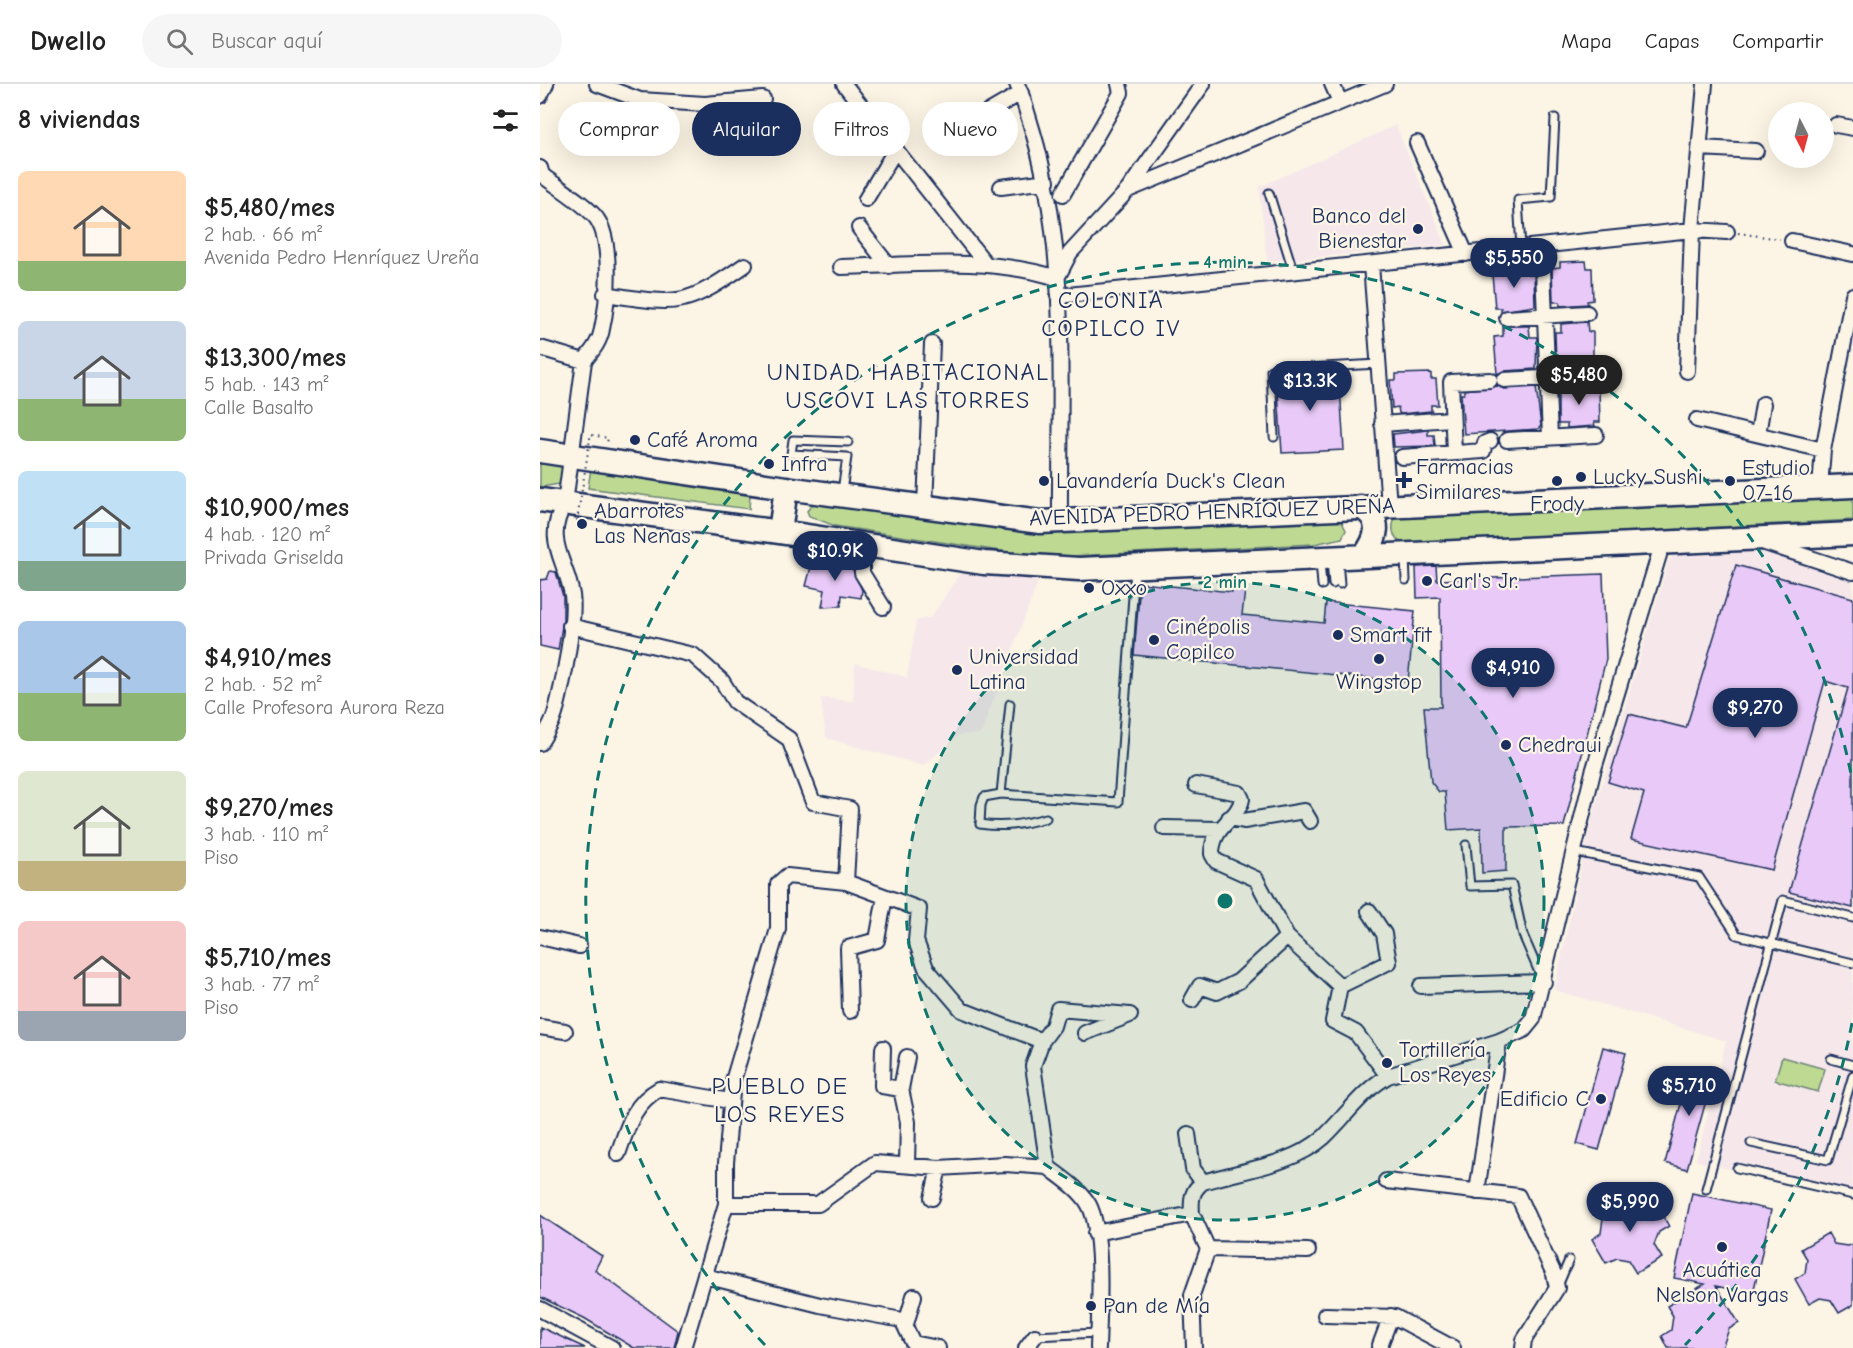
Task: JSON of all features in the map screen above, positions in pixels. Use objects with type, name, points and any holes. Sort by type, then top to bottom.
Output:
[{"type":"main road","name":"AVENIDA PEDRO HENRÍQUEZ UREÑA","points":[[540,451],[786,488],[1040,522],[1853,486]]},
{"type":"main road","points":[[780,532],[786,488]]},
{"type":"main road","points":[[540,500],[571,512],[780,532],[1036,568],[1136,567],[1853,534]]},
{"type":"main road","points":[[1389,506],[1387,534],[1405,554]]},
{"type":"main road","points":[[1360,507],[1373,517],[1377,528],[1376,539],[1364,556]]},
{"type":"street","points":[[540,96],[546,84]]},
{"type":"street","points":[[597,84],[640,100],[705,104],[763,99]]},
{"type":"street","points":[[844,84],[858,102]]},
{"type":"street","points":[[1063,194],[1120,93],[1119,84]]},
{"type":"street","points":[[1057,278],[1070,253],[1128,190],[1203,84]]},
{"type":"street","points":[[1332,84],[1340,102]]},
{"type":"street","points":[[1128,190],[1384,84]]},
{"type":"street","points":[[1687,371],[1692,230],[1705,84]]},
{"type":"street","points":[[999,102],[1019,88],[1047,181],[1058,296],[1060,522]]},
{"type":"street","points":[[1836,125],[1853,128]]},
{"type":"street","points":[[1417,143],[1466,254]]},
{"type":"street","points":[[1700,148],[1756,151]]},
{"type":"street","points":[[866,199],[892,156]]},
{"type":"street","points":[[901,156],[985,263]]},
{"type":"street","points":[[540,743],[554,716],[570,626],[572,596],[559,555],[555,520],[571,512],[571,456],[584,361],[596,348],[602,330],[605,294],[605,232],[595,216],[541,173]]},
{"type":"street","points":[[1001,187],[1047,181]]},
{"type":"street","points":[[859,228],[889,266]]},
{"type":"street","points":[[1058,296],[1692,230],[1727,232]]},
{"type":"street","points":[[1792,241],[1853,254]]},
{"type":"street","points":[[1542,246],[1550,437]]},
{"type":"street","points":[[841,267],[985,263],[1030,269],[1057,278]]},
{"type":"street","points":[[1371,264],[1389,506]]},
{"type":"street","points":[[605,294],[666,303],[687,300],[707,291],[746,265]]},
{"type":"street","points":[[1820,487],[1823,450],[1852,305]]},
{"type":"street","points":[[1507,318],[1587,313]]},
{"type":"street","points":[[925,505],[932,344]]},
{"type":"street","points":[[540,348],[584,361]]},
{"type":"street","points":[[1504,380],[1586,376]]},
{"type":"street","points":[[1454,453],[1451,382],[1490,380]]},
{"type":"street","points":[[1758,434],[1763,404]]},
{"type":"street","points":[[1382,424],[1451,419]]},
{"type":"street","points":[[1697,420],[1823,450]]},
{"type":"street","points":[[1507,440],[1596,435]]},
{"type":"street","points":[[1402,457],[1483,451],[1485,443],[1490,441]]},
{"type":"street","points":[[1751,538],[1853,572]]},
{"type":"street","points":[[1194,1348],[1192,1295],[1208,1248],[1192,1214],[1191,1199],[1195,1187],[1203,1182],[1302,1152],[1323,1137],[1372,1085],[1388,1076],[1499,1041],[1524,1030],[1530,1024],[1544,982],[1593,772],[1664,542]]},
{"type":"street","points":[[862,545],[862,573],[883,607]]},
{"type":"street","points":[[570,626],[693,655],[722,681],[735,702],[789,739],[813,802],[850,809],[846,882]]},
{"type":"street","points":[[1196,785],[1239,793],[1242,799],[1241,805],[1218,829],[1212,846],[1212,854],[1216,861],[1256,879],[1287,937],[1340,986]]},
{"type":"street","points":[[1229,818],[1244,821],[1304,810],[1310,821]]},
{"type":"street","points":[[1164,828],[1218,829]]},
{"type":"street","points":[[683,1348],[726,1204],[730,1101],[778,929],[778,885],[787,876],[846,882],[919,909],[916,942],[926,968],[962,1010],[1042,1041]]},
{"type":"street","points":[[850,1011],[848,948],[877,940],[885,897]]},
{"type":"street","points":[[1340,986],[1389,962],[1384,934],[1369,911]]},
{"type":"street","points":[[540,937],[579,946]]},
{"type":"street","points":[[1192,1000],[1200,986],[1217,992],[1239,981],[1287,937]]},
{"type":"street","points":[[1421,986],[1544,982]]},
{"type":"street","points":[[1340,986],[1333,1021],[1356,1033],[1388,1076]]},
{"type":"street","points":[[1048,1167],[1033,1066],[1042,1041],[1053,1026],[1058,1010],[1130,1015],[1085,1033]]},
{"type":"street","points":[[540,1027],[565,1031]]},
{"type":"street","points":[[1477,1192],[1499,1041]]},
{"type":"street","points":[[883,1048],[882,1086],[901,1089]]},
{"type":"street","points":[[907,1057],[901,1089],[908,1122],[907,1164]]},
{"type":"street","points":[[618,1154],[636,1107],[659,1089],[730,1101]]},
{"type":"street","points":[[1188,1134],[1193,1169],[1203,1182]]},
{"type":"street","points":[[726,1204],[818,1204],[875,1163],[939,1168],[1005,1164],[1048,1167],[1071,1184],[1089,1206],[1095,1233],[1098,1348]]},
{"type":"street","points":[[932,1198],[939,1168]]},
{"type":"street","points":[[1386,1181],[1518,1196],[1560,1283],[1524,1340],[1523,1348]]},
{"type":"street","points":[[1095,1233],[1192,1214]]},
{"type":"street","points":[[1208,1248],[1308,1251]]},
{"type":"street","points":[[705,1276],[820,1305],[902,1320],[906,1324],[913,1343],[938,1348]]},
{"type":"street","points":[[906,1324],[914,1296]]},
{"type":"street","points":[[540,1309],[612,1348]]},
{"type":"street","points":[[1325,1315],[1391,1316],[1453,1348]]},
{"type":"street","points":[[1379,1348],[1391,1316]]},
{"type":"street","points":[[1026,1348],[1035,1336]]},
{"type":"lane","points":[[1521,248],[1518,200],[1551,197],[1555,118]]},
{"type":"lane","points":[[1269,193],[1293,270]]},
{"type":"lane","points":[[1275,437],[1272,370],[1377,364]]},
{"type":"lane","points":[[842,494],[847,457],[791,454],[793,440],[848,442]]},
{"type":"lane","points":[[1405,554],[1406,579]]},
{"type":"lane","points":[[1330,558],[1337,584]]},
{"type":"lane","points":[[1322,585],[1330,558]]},
{"type":"lane","points":[[1046,818],[1023,825],[999,827],[980,824],[981,805],[984,797],[990,794],[1118,802],[1136,567]]},
{"type":"lane","points":[[1001,794],[1010,704]]},
{"type":"lane","points":[[1466,845],[1470,886],[1512,885],[1523,934],[1544,982]]},
{"type":"lane","points":[[1575,852],[1699,878],[1737,935],[1853,963]]},
{"type":"lane","points":[[1706,1189],[1783,900],[1853,918]]},
{"type":"lane","points":[[1831,1059],[1853,1065]]},
{"type":"lane","points":[[1751,1143],[1828,1160],[1853,1075]]},
{"type":"lane","points":[[1737,1168],[1853,1195]]},
{"type":"lane","points":[[1560,1283],[1566,1259]]},
{"type":"lane","points":[[1035,1336],[1099,1333]]},
{"type":"path","points":[[1727,232],[1792,241]]},
{"type":"path","points":[[576,528],[571,512],[590,435],[608,438]]},
{"type":"shaded area","points":[[1396,125],[1446,245],[1267,262],[1259,187]]},
{"type":"shaded area","points":[[1754,549],[1853,578],[1853,1198],[1696,1161],[1726,1041],[1554,990],[1591,821],[1668,562],[1673,554]]},
{"type":"shaded area","name":"Universidad Latina","points":[[964,567],[1041,574],[981,734],[959,735],[924,766],[826,738],[821,698],[853,701],[855,663],[907,677],[916,621],[931,617]]},
{"type":"green space","points":[[540,463],[561,466],[564,473],[560,484],[540,487]]},
{"type":"green space","points":[[591,468],[733,485],[750,496],[749,509],[588,488]]},
{"type":"green space","points":[[1853,492],[1853,520],[1404,544],[1396,538],[1393,530],[1394,521],[1399,513]]},
{"type":"green space","points":[[824,502],[1038,530],[1339,517],[1346,530],[1342,538],[1314,544],[1072,556],[1020,554],[835,526],[809,516],[807,511],[813,504]]},
{"type":"green space","points":[[1782,1057],[1825,1069],[1818,1092],[1775,1080]]},
{"type":"building","points":[[1586,261],[1587,268],[1592,268],[1593,300],[1587,301],[1588,304],[1560,306],[1560,302],[1553,302],[1552,268],[1560,267],[1560,262]]},
{"type":"building","points":[[1528,267],[1528,274],[1534,274],[1535,306],[1501,311],[1501,308],[1495,308],[1492,274],[1501,274],[1501,268]]},
{"type":"building","points":[[1587,322],[1588,332],[1593,332],[1593,370],[1586,367],[1556,366],[1555,332],[1561,332],[1561,324]]},
{"type":"building","points":[[1503,326],[1529,326],[1530,337],[1537,337],[1536,369],[1504,371],[1497,374],[1494,337],[1503,336]]},
{"type":"building","points":[[1339,372],[1344,450],[1282,453],[1277,375]]},
{"type":"building","points":[[1431,373],[1431,379],[1436,379],[1438,405],[1431,405],[1431,411],[1401,414],[1398,407],[1392,408],[1390,380],[1396,380],[1396,374]]},
{"type":"building","points":[[1593,381],[1593,390],[1599,390],[1600,422],[1594,422],[1595,426],[1567,428],[1567,424],[1558,424],[1558,390],[1562,389],[1562,386],[1586,385]]},
{"type":"building","points":[[1498,386],[1504,389],[1536,387],[1541,426],[1538,429],[1464,434],[1461,394],[1464,394],[1464,390]]},
{"type":"building","points":[[1428,430],[1428,435],[1434,435],[1435,446],[1394,447],[1393,434]]},
{"type":"building","points":[[837,558],[847,563],[853,570],[862,590],[861,598],[842,595],[841,606],[822,607],[825,590],[806,586],[811,567],[817,568],[826,560]]},
{"type":"building","points":[[1736,565],[1853,598],[1853,908],[1789,892],[1848,688],[1825,681],[1772,870],[1631,839],[1644,793],[1608,782],[1629,714],[1686,728]]},
{"type":"building","name":"Chedraui","points":[[1436,566],[1437,580],[1603,574],[1606,659],[1564,826],[1506,827],[1506,871],[1482,873],[1481,828],[1448,830],[1445,792],[1439,792],[1431,782],[1424,707],[1441,707],[1440,597],[1417,598],[1416,567]]},
{"type":"building","points":[[550,571],[556,572],[563,596],[563,620],[558,650],[540,646],[540,580],[547,579]]},
{"type":"building","points":[[1140,583],[1232,592],[1232,589],[1245,590],[1242,615],[1324,623],[1326,602],[1415,611],[1408,682],[1134,655]]},
{"type":"building","name":"Edificio C","points":[[1603,1047],[1626,1053],[1599,1150],[1577,1144]]},
{"type":"building","points":[[1691,1066],[1714,1072],[1687,1169],[1665,1163]]},
{"type":"building","points":[[1625,1193],[1631,1204],[1644,1206],[1654,1202],[1669,1226],[1659,1232],[1654,1245],[1662,1258],[1636,1273],[1628,1260],[1617,1258],[1606,1263],[1592,1239],[1601,1233],[1603,1218],[1598,1209]]},
{"type":"building","name":"Acuática Nelson Vargas","points":[[1692,1193],[1771,1210],[1753,1294],[1716,1286],[1739,1323],[1729,1329],[1722,1348],[1668,1348],[1662,1336],[1671,1330],[1673,1316],[1667,1306],[1705,1284],[1674,1278]]},
{"type":"building","points":[[540,1215],[602,1256],[595,1270],[678,1331],[674,1348],[634,1348],[584,1318],[540,1297]]},
{"type":"building","points":[[1828,1233],[1834,1244],[1847,1246],[1853,1244],[1853,1305],[1839,1313],[1831,1300],[1820,1298],[1809,1304],[1795,1279],[1805,1273],[1807,1259],[1801,1249]]},
{"type":"building","points":[[540,1327],[585,1348],[540,1348]]},
{"type":"place","name":"Banco del Bienestar","points":[[1418,229]]},
{"type":"place","name":"Café Aroma","points":[[635,440]]},
{"type":"place","name":"Infra","points":[[769,464]]},
{"type":"place","name":"Lucky Sushi","points":[[1581,477]]},
{"type":"place","name":"Farmacias Similares","points":[[1404,480]]},
{"type":"place","name":"Lavandería Duck's Clean","points":[[1044,481]]},
{"type":"place","name":"Frody","points":[[1557,481]]},
{"type":"place","name":"Estudio 07-16","points":[[1730,481]]},
{"type":"place","name":"Abarrotes Las Nenas","points":[[582,524]]},
{"type":"place","name":"Carl's Jr.","points":[[1427,581]]},
{"type":"place","name":"Oxxo","points":[[1089,588]]},
{"type":"place","name":"Smart fit","points":[[1338,635]]},
{"type":"place","name":"Cinépolis Copilco","points":[[1154,640]]},
{"type":"place","name":"Wingstop","points":[[1379,659]]},
{"type":"place","name":"Universidad Latina","points":[[957,670]]},
{"type":"place","name":"Chedraui","points":[[1506,745]]},
{"type":"place","name":"Tortillería Los Reyes","points":[[1387,1063]]},
{"type":"place","name":"Edificio C","points":[[1601,1099]]},
{"type":"place","name":"Acuática Nelson Vargas","points":[[1722,1247]]},
{"type":"place","name":"Pan de Mía","points":[[1091,1306]]},
{"type":"district","name":"COLONIA COPILCO IV","points":[[1111,314]]},
{"type":"district","name":"UNIDAD HABITACIONAL USCOVI LAS TORRES","points":[[908,386]]},
{"type":"district","name":"PUEBLO DE LOS REYES","points":[[780,1100]]}]
